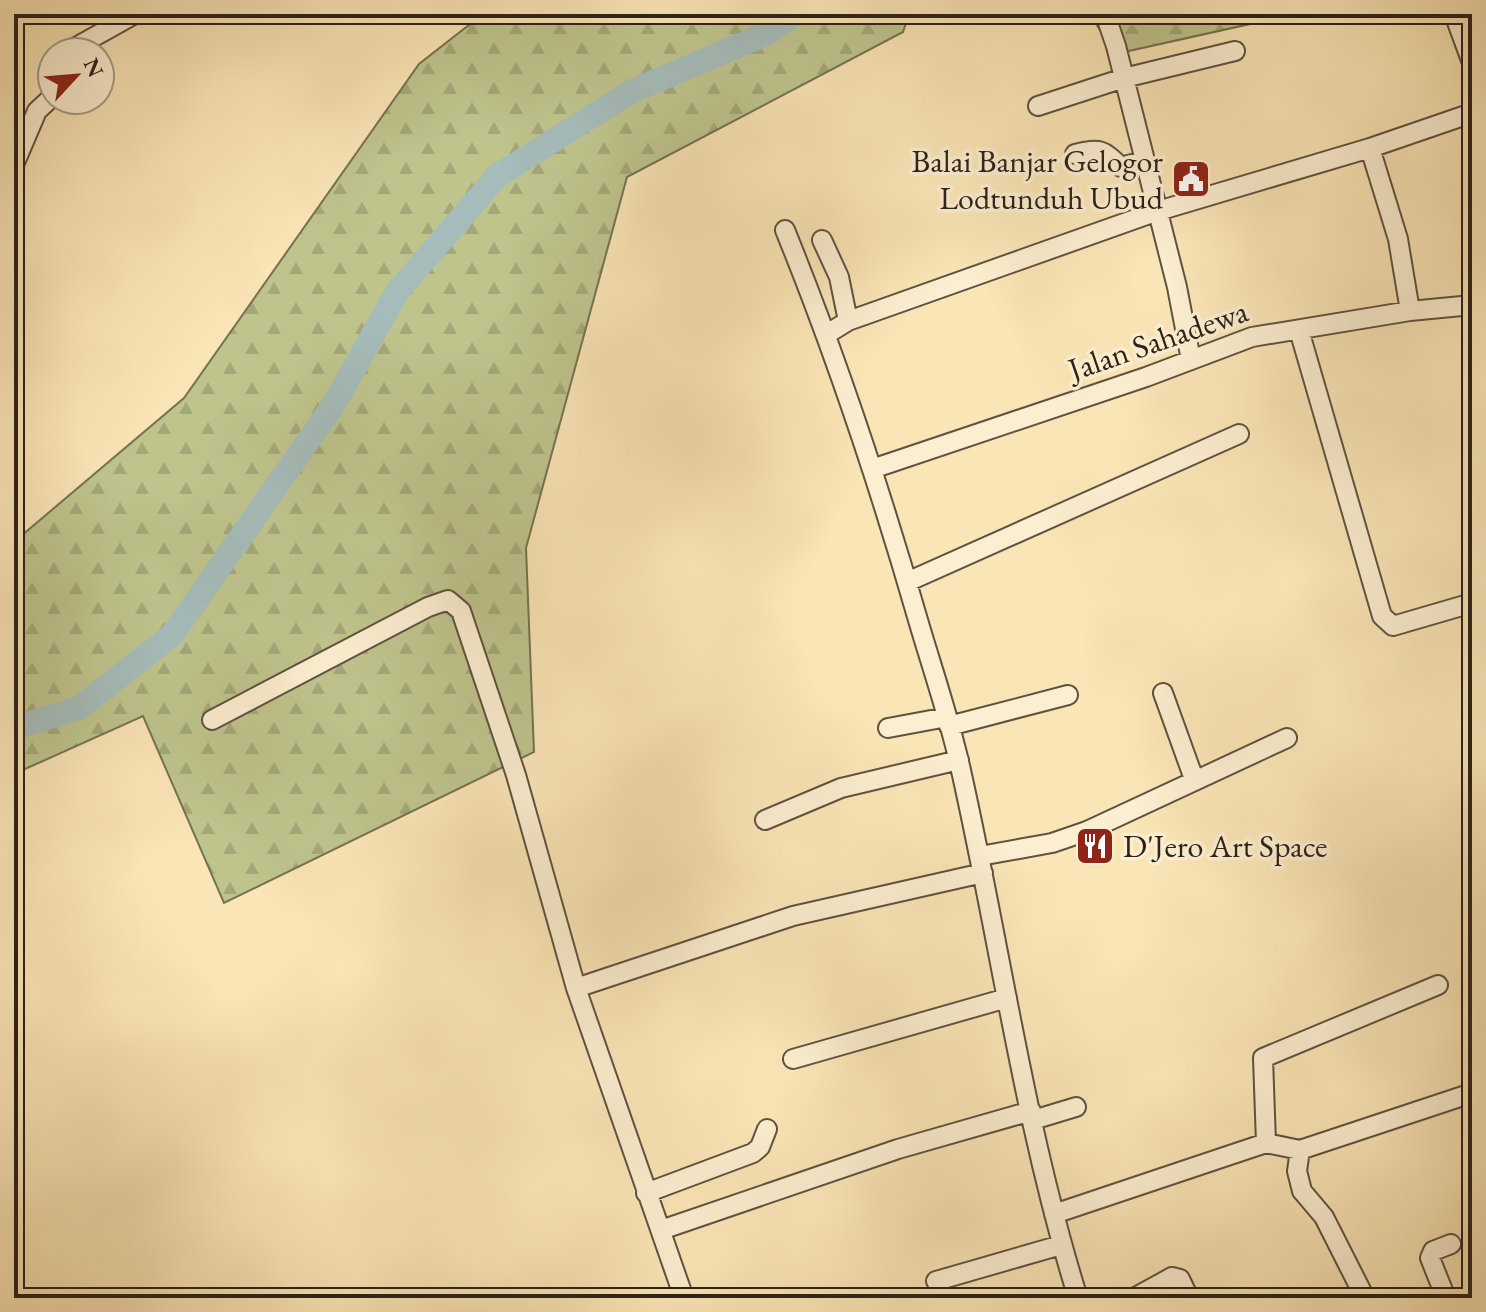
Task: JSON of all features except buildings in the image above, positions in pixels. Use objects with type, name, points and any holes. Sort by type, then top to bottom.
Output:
[{"type":"street","points":[[96,36],[135,14]]},
{"type":"street","points":[[1105,14],[1177,287],[1191,360]]},
{"type":"street","points":[[1454,14],[1472,63]]},
{"type":"street","points":[[1038,106],[1124,78],[1235,51]]},
{"type":"street","points":[[14,165],[36,113]]},
{"type":"street","points":[[827,334],[848,321],[1158,211],[1370,148],[1472,113]]},
{"type":"street","points":[[1370,148],[1398,239],[1410,311]]},
{"type":"street","points":[[1075,154],[1098,149],[1121,167],[1144,161]]},
{"type":"street","points":[[785,230],[827,334],[872,469],[959,760],[1032,1116],[1061,1245],[1077,1298]]},
{"type":"street","points":[[822,240],[839,277],[848,321]]},
{"type":"street","name":"Jalan Sahadewa","points":[[872,469],[1252,337],[1410,311],[1472,305]]},
{"type":"street","points":[[1299,330],[1382,616],[1393,626],[1472,603]]},
{"type":"street","points":[[907,582],[1239,434]]},
{"type":"street","points":[[212,720],[428,607],[448,600],[457,606],[516,775],[576,988],[684,1298]]},
{"type":"street","points":[[1163,693],[1194,779]]},
{"type":"street","points":[[888,728],[948,722],[1068,695]]},
{"type":"street","points":[[576,988],[793,916],[982,864],[1087,831],[1287,738]]},
{"type":"street","points":[[765,820],[841,788],[959,760]]},
{"type":"street","points":[[1266,1143],[1263,1058],[1438,985]]},
{"type":"street","points":[[793,1059],[1007,998]]},
{"type":"street","points":[[1054,1214],[1266,1143],[1300,1150],[1472,1093]]},
{"type":"street","points":[[661,1230],[898,1149],[1076,1107]]},
{"type":"street","points":[[646,1193],[753,1153],[760,1147],[767,1129]]},
{"type":"street","points":[[1300,1150],[1297,1171],[1302,1191],[1324,1217],[1365,1298]]},
{"type":"street","points":[[1446,1298],[1430,1253],[1451,1244]]},
{"type":"street","points":[[936,1281],[1061,1245]]},
{"type":"street","points":[[1134,1298],[1172,1277],[1180,1279],[1189,1298]]},
{"type":"green space","points":[[483,14],[909,14],[903,32],[627,177],[526,548],[534,752],[224,903],[143,716],[14,774],[14,542],[184,398],[419,64]]},
{"type":"green space","points":[[1090,14],[1295,14],[1115,54]]},
{"type":"waterway","points":[[14,728],[79,708],[172,635],[334,404],[397,292],[497,176],[632,91],[766,34],[795,14]]},
{"type":"place","name":"Balai Banjar Gelogor Lodtunduh Ubud","points":[[1191,179]]},
{"type":"place","name":"D'Jero Art Space","points":[[1095,846]]}]
